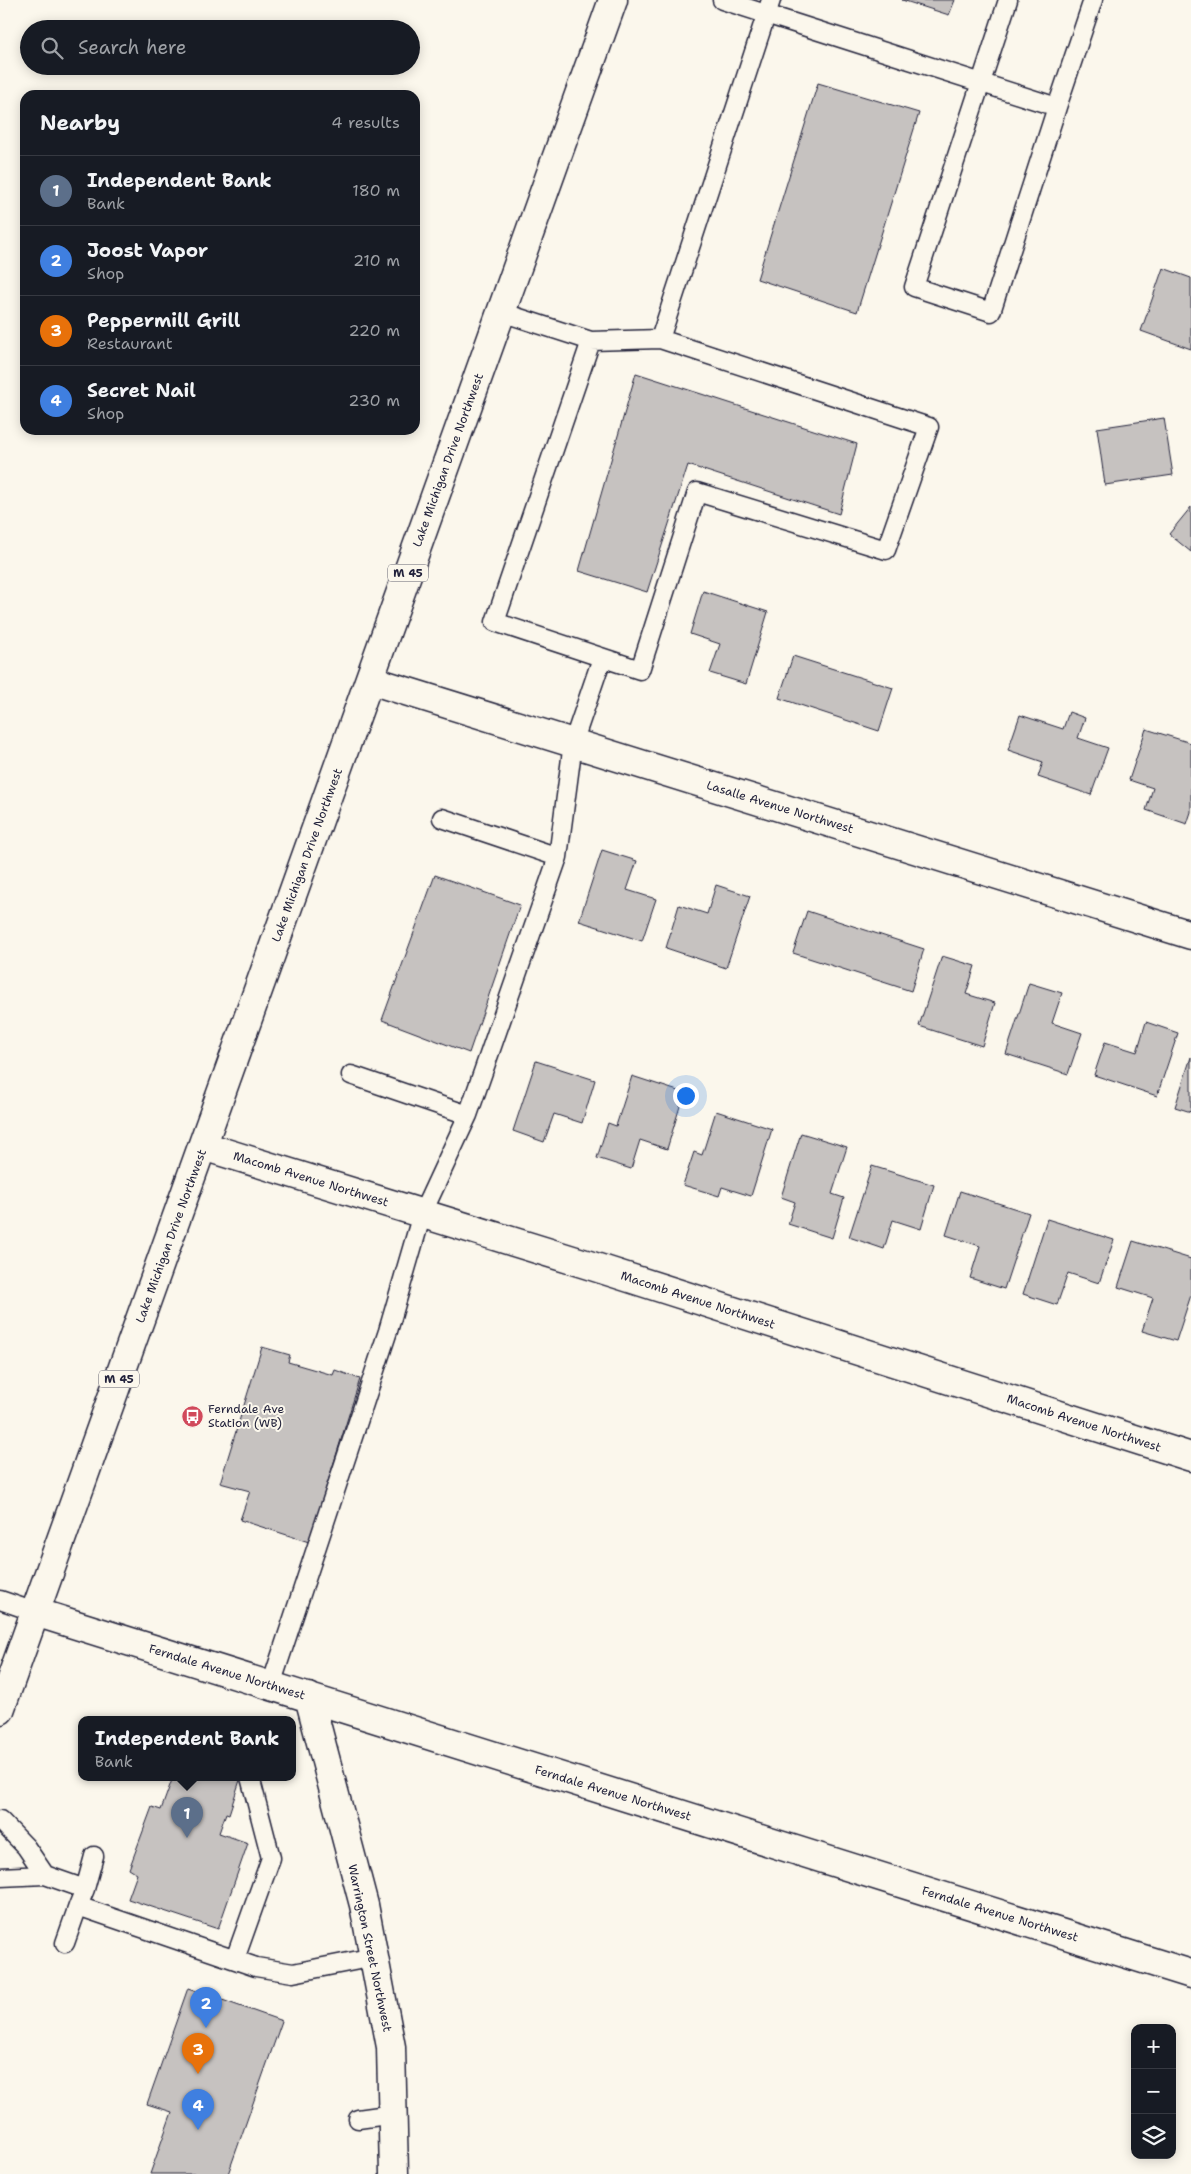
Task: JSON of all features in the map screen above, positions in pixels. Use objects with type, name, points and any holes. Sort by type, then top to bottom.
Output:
[{"type":"main road","name":"Lake Michigan Drive Northwest","points":[[0,1710],[613,0]]},
{"type":"main road","name":"Lasalle Avenue Northwest","points":[[370,680],[1191,935]]},
{"type":"main road","name":"Macomb Avenue Northwest","points":[[203,1146],[1191,1457]]},
{"type":"main road","name":"Ferndale Avenue Northwest","points":[[35,1612],[1191,1974]]},
{"type":"main road","name":"Warrington Street Northwest","points":[[309,1697],[364,1905],[391,2048],[394,2174]]},
{"type":"lane","points":[[722,0],[769,7],[980,82],[1057,107]]},
{"type":"lane","points":[[1008,0],[914,287],[991,312],[1093,0]]},
{"type":"lane","points":[[660,339],[769,7]]},
{"type":"lane","points":[[501,312],[591,341],[660,339],[928,427],[886,550],[697,492],[640,670],[495,622],[591,341]]},
{"type":"lane","points":[[271,1685],[388,1332],[422,1214],[468,1115],[558,857],[573,743],[602,658]]},
{"type":"lane","points":[[442,818],[558,857]]},
{"type":"lane","points":[[351,1075],[468,1115]]},
{"type":"lane","points":[[0,1600],[35,1612]]},
{"type":"lane","points":[[235,1959],[271,1858],[251,1781]]},
{"type":"lane","points":[[0,1820],[26,1847],[45,1876]]},
{"type":"lane","points":[[65,1943],[85,1889],[94,1856]]},
{"type":"lane","points":[[0,1876],[45,1876],[85,1889]]},
{"type":"lane","points":[[78,1906],[256,1966],[293,1973],[374,1957]]},
{"type":"lane","points":[[358,2119],[394,2114]]},
{"type":"building","points":[[902,0],[955,0],[949,15]]},
{"type":"building","points":[[818,83],[919,113],[857,312],[757,279]]},
{"type":"building","points":[[1163,268],[1191,278],[1191,349],[1141,331]]},
{"type":"building","points":[[636,373],[857,444],[839,514],[688,465],[647,592],[579,571]]},
{"type":"building","points":[[1164,418],[1173,475],[1105,485],[1097,428]]},
{"type":"building","points":[[1191,507],[1191,552],[1169,534]]},
{"type":"building","points":[[703,591],[768,612],[746,684],[710,673],[720,644],[690,634]]},
{"type":"building","points":[[793,656],[893,688],[879,731],[779,698]]},
{"type":"building","points":[[1069,712],[1085,718],[1078,738],[1108,748],[1091,795],[1038,777],[1043,762],[1008,750],[1020,715],[1063,729]]},
{"type":"building","points":[[1146,729],[1191,743],[1191,812],[1187,824],[1146,810],[1153,788],[1129,780]]},
{"type":"building","points":[[602,850],[637,861],[627,890],[656,899],[642,941],[579,921]]},
{"type":"building","points":[[435,875],[520,905],[469,1053],[382,1020]]},
{"type":"building","points":[[716,885],[750,896],[726,968],[666,948],[679,905],[707,914]]},
{"type":"building","points":[[807,911],[924,949],[911,991],[793,953]]},
{"type":"building","points":[[942,956],[975,966],[966,994],[995,1003],[982,1046],[919,1026]]},
{"type":"building","points":[[1029,983],[1062,993],[1052,1023],[1082,1033],[1068,1074],[1006,1054]]},
{"type":"building","points":[[1146,1022],[1178,1033],[1157,1096],[1094,1075],[1105,1042],[1137,1052]]},
{"type":"building","points":[[1191,1057],[1191,1112],[1175,1107]]},
{"type":"building","points":[[536,1061],[595,1080],[582,1123],[554,1114],[544,1142],[513,1131]]},
{"type":"building","points":[[632,1076],[684,1093],[667,1149],[640,1140],[631,1169],[597,1158],[608,1123],[616,1126]]},
{"type":"building","points":[[716,1111],[772,1129],[751,1196],[722,1187],[719,1196],[683,1185],[694,1152],[702,1155]]},
{"type":"building","points":[[801,1133],[847,1147],[832,1194],[844,1198],[832,1238],[788,1224],[795,1202],[781,1197]]},
{"type":"building","points":[[872,1166],[934,1185],[921,1229],[893,1220],[884,1249],[849,1237]]},
{"type":"building","points":[[960,1191],[1029,1213],[1004,1289],[970,1278],[980,1246],[946,1235]]},
{"type":"building","points":[[1047,1219],[1114,1240],[1099,1283],[1068,1273],[1057,1305],[1023,1294]]},
{"type":"building","points":[[1133,1241],[1191,1259],[1191,1295],[1176,1341],[1142,1331],[1153,1298],[1118,1287]]},
{"type":"building","points":[[262,1347],[290,1355],[288,1362],[333,1375],[335,1370],[360,1379],[309,1542],[240,1520],[250,1491],[220,1483]]},
{"type":"building","points":[[172,1781],[240,1781],[229,1814],[226,1813],[219,1833],[248,1843],[218,1929],[128,1899],[137,1874],[129,1869],[152,1807],[161,1810]]},
{"type":"building","points":[[188,1988],[282,2021],[228,2174],[150,2174],[172,2112],[147,2104]]},
{"type":"place","name":"Ferndale Ave Station (WB)","points":[[192,1416]]},
{"type":"place","name":"Independent Bank","points":[[187,1838]]},
{"type":"place","name":"Joost Vapor","points":[[206,2028]]},
{"type":"place","name":"Peppermill Grill","points":[[198,2074]]},
{"type":"place","name":"Secret Nail","points":[[198,2130]]}]
